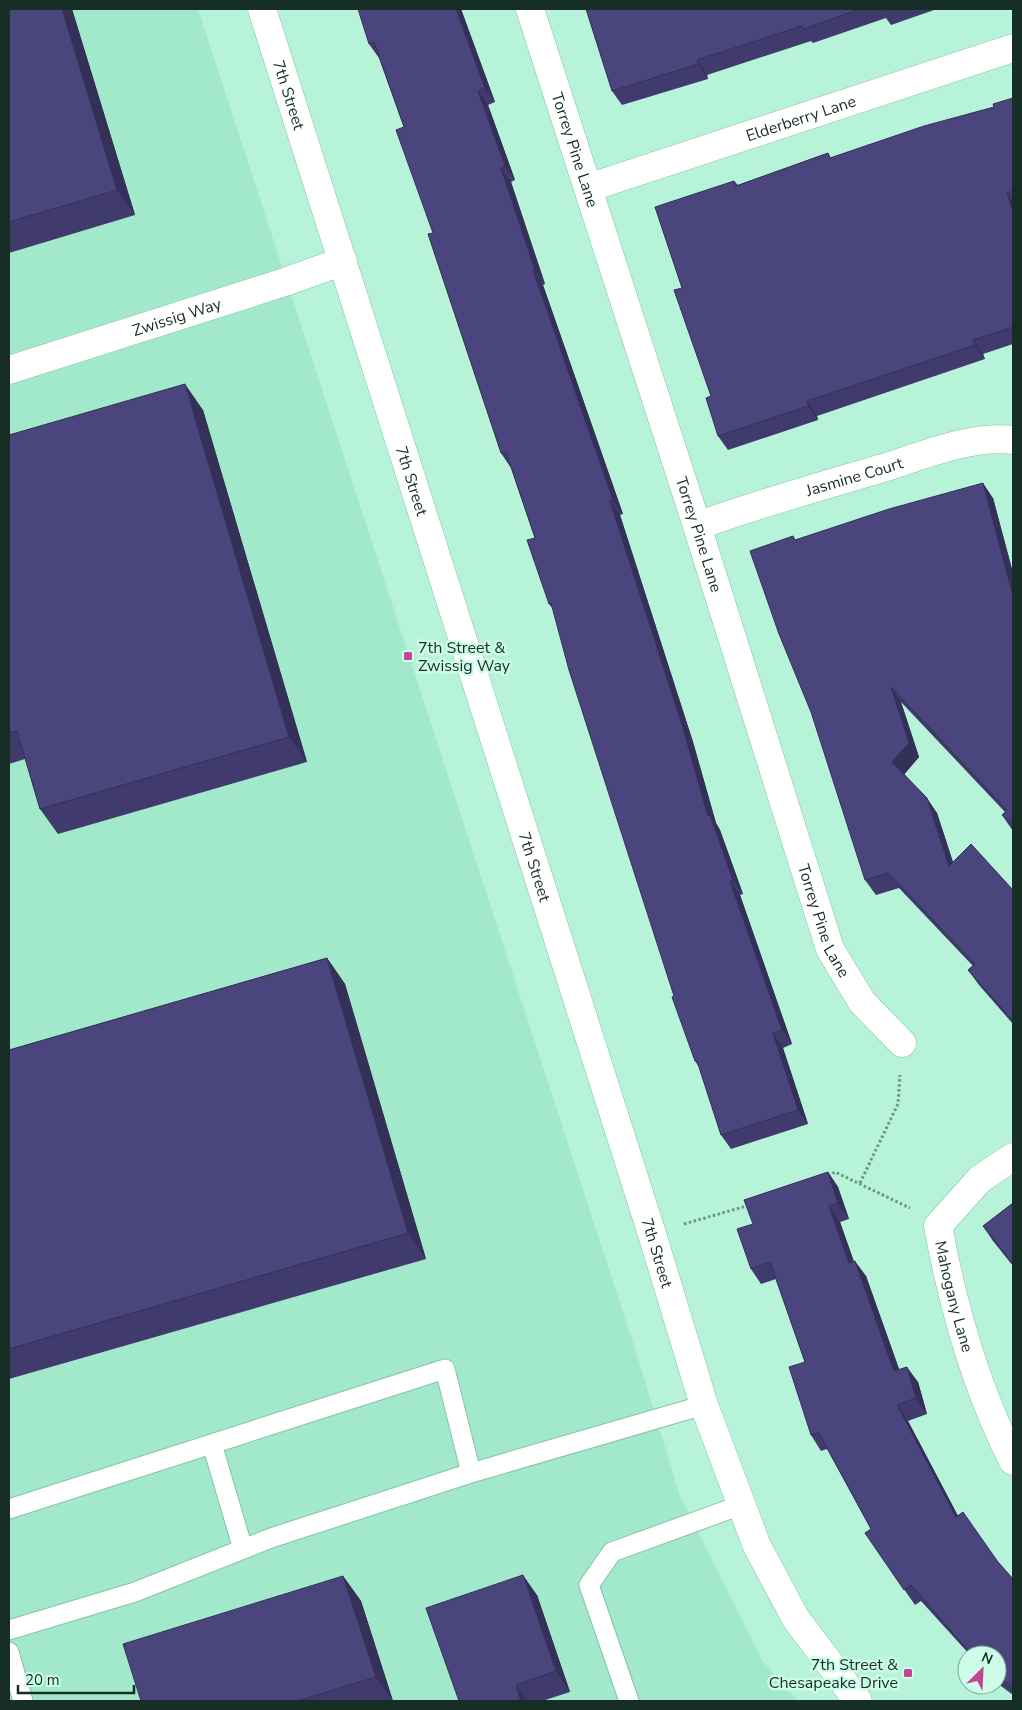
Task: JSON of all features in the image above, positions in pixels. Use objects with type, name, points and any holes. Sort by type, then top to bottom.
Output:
[{"type":"street","name":"7th Street","points":[[262,9],[652,1234],[704,1405],[757,1546],[796,1619],[858,1701]]},
{"type":"street","name":"Torrey Pine Lane","points":[[530,9],[697,526],[830,949],[862,1002],[902,1044]]},
{"type":"street","name":"Elderberry Lane","points":[[588,188],[1013,48]]},
{"type":"street","name":"Zwissig Way","points":[[9,370],[285,282],[343,261]]},
{"type":"street","name":"Jasmine Court","points":[[697,526],[743,510],[925,455],[992,438],[1013,440]]},
{"type":"street","name":"Mahogany Lane","points":[[1013,1157],[980,1179],[938,1226],[949,1286],[994,1423],[1013,1461]]},
{"type":"lane","points":[[9,1509],[445,1368],[472,1473]]},
{"type":"lane","points":[[9,1630],[135,1592],[271,1538],[472,1473],[704,1405]]},
{"type":"lane","points":[[212,1444],[242,1549]]},
{"type":"lane","points":[[629,1701],[588,1585],[612,1552],[741,1504]]},
{"type":"lane","points":[[9,1652],[23,1701]]},
{"type":"path","points":[[860,1184],[898,1104],[902,1044]]},
{"type":"path","points":[[820,1181],[835,1172],[900,1202],[938,1226]]},
{"type":"path","points":[[652,1234],[752,1204]]},
{"type":"shaded area","points":[[9,9],[198,9],[635,1349],[680,1496],[762,1660],[798,1701],[9,1701]]},
{"type":"building","points":[[9,9],[62,9],[117,190],[9,222]]},
{"type":"building","points":[[358,9],[456,9],[485,88],[478,91],[505,166],[501,168],[535,270],[533,270],[613,500],[610,501],[683,728],[708,816],[710,815],[733,880],[730,881],[782,1030],[773,1033],[798,1110],[721,1135],[697,1061],[695,1061],[672,997],[674,996],[569,670],[551,603],[549,604],[527,540],[535,538],[506,452],[501,453],[428,234],[433,233],[396,130],[404,127],[374,42],[369,44]]},
{"type":"building","points":[[586,9],[860,9],[803,29],[802,26],[697,60],[698,64],[612,91]]},
{"type":"building","points":[[1013,98],[1013,191],[1007,193],[1013,212],[1013,327],[973,340],[975,345],[807,401],[808,406],[718,436],[706,398],[711,396],[674,290],[682,288],[655,207],[734,181],[736,186],[828,153],[830,158],[924,126],[994,107],[993,104]]},
{"type":"building","points":[[185,384],[289,737],[40,809],[17,731],[9,733],[9,435]]},
{"type":"building","points":[[983,483],[1013,596],[1013,823],[1002,815],[1007,810],[891,687],[909,743],[892,762],[927,798],[949,866],[971,844],[1013,890],[1013,1021],[968,970],[975,964],[888,873],[865,880],[811,712],[779,634],[750,551],[793,536],[795,540],[889,509]]},
{"type":"building","points":[[327,958],[408,1233],[9,1349],[9,1050]]},
{"type":"building","points":[[828,1172],[838,1203],[829,1206],[849,1263],[855,1261],[894,1371],[907,1367],[916,1398],[897,1405],[956,1517],[963,1512],[998,1562],[1013,1579],[1013,1687],[1007,1683],[1007,1645],[963,1645],[911,1585],[904,1590],[865,1533],[871,1529],[819,1433],[811,1435],[789,1367],[805,1362],[770,1262],[751,1269],[737,1229],[753,1224],[744,1200]]},
{"type":"building","points":[[1013,1203],[1013,1264],[983,1226]]},
{"type":"building","points":[[523,1575],[556,1671],[516,1685],[521,1701],[459,1701],[426,1608]]},
{"type":"building","points":[[343,1576],[376,1677],[297,1701],[141,1701],[123,1644]]},
{"type":"place","name":"7th Street & Zwissig Way","points":[[408,656]]},
{"type":"place","name":"7th Street & Chesapeake Drive","points":[[908,1673]]}]
